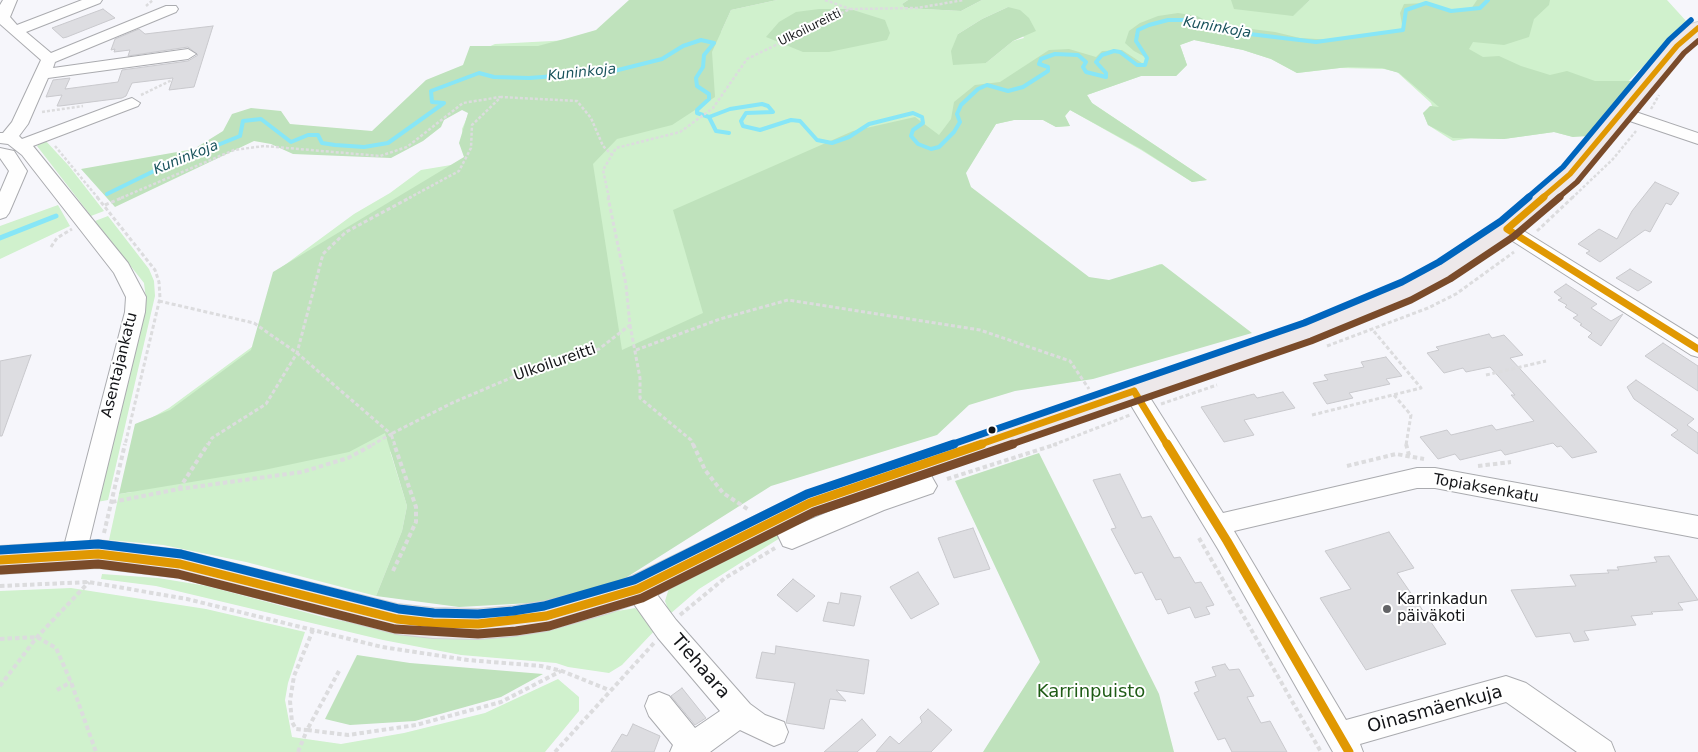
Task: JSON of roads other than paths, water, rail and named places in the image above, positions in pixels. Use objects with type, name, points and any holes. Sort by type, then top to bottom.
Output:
[{"type":"main road","points":[[0,560],[74,554],[112,555],[180,564],[397,619],[433,624],[478,624],[546,616],[638,588],[786,527],[817,500],[920,476],[1134,390],[1308,332],[1406,291],[1444,271],[1507,229],[1570,174],[1677,46],[1698,28]]},
{"type":"street","points":[[10,0],[3,13],[3,18],[46,66]]},
{"type":"street","points":[[15,31],[95,0]]},
{"type":"street","points":[[0,213],[18,172],[8,155],[7,144],[20,124],[46,66],[171,9]]},
{"type":"street","points":[[46,66],[188,54]]},
{"type":"street","points":[[7,144],[46,136],[132,103]]},
{"type":"street","points":[[1622,112],[1698,140]]},
{"type":"street","name":"Asentajankatu","points":[[7,144],[121,268],[133,288],[136,298],[135,312],[74,554]]},
{"type":"street","points":[[1507,229],[1698,349]]},
{"type":"street","points":[[1134,390],[1206,527],[1337,747]]},
{"type":"street","name":"Topiaksenkatu","points":[[1206,527],[1417,478],[1435,478],[1698,527]]},
{"type":"street","name":"Tiehaara","points":[[638,588],[667,629],[740,714],[756,725],[774,732]]},
{"type":"street","name":"Oinasmäenkuja","points":[[1337,747],[1506,689],[1516,692],[1601,752]]},
{"type":"street","points":[[659,706],[691,750],[740,714]]},
{"type":"waterway","name":"Kuninkoja","points":[[709,117],[730,109],[762,104],[768,106],[773,112],[746,113],[741,121],[743,126],[760,130],[791,120],[800,121],[817,140],[832,143],[849,137],[869,124],[913,113],[922,117],[923,123],[913,130],[911,136],[918,144],[931,149],[939,147],[954,132],[960,122],[957,114],[961,105],[978,89],[987,85],[1008,91],[1023,87],[1048,71],[1048,67],[1039,64],[1041,59],[1055,54],[1078,55],[1086,62],[1083,67],[1086,72],[1106,77],[1106,73],[1096,62],[1102,55],[1114,51],[1120,52],[1137,65],[1145,65],[1147,58],[1136,41],[1138,30],[1149,25],[1168,20],[1187,20],[1233,32],[1316,42],[1403,30],[1406,10],[1426,3],[1451,11],[1480,8],[1488,0]]},
{"type":"waterway","name":"Kuninkoja","points":[[107,194],[156,170],[240,136],[243,121],[261,119],[291,142],[308,135],[318,135],[322,143],[335,145],[364,147],[388,143],[444,103],[432,102],[431,91],[479,73],[494,77],[529,78],[610,72],[662,59],[683,46],[701,40],[714,43],[704,55],[703,67],[696,78],[697,86],[709,94],[709,99],[697,110],[697,113],[709,117]]},
{"type":"waterway","points":[[709,117],[716,131],[729,133]]},
{"type":"waterway","name":"Kuninkoja","points":[[0,238],[56,216]]},
{"type":"place","name":"Karrinkadun päiväkoti","points":[[1387,609]]},
{"type":"park label","name":"Karrinpuisto","points":[[1091,692]]}]
